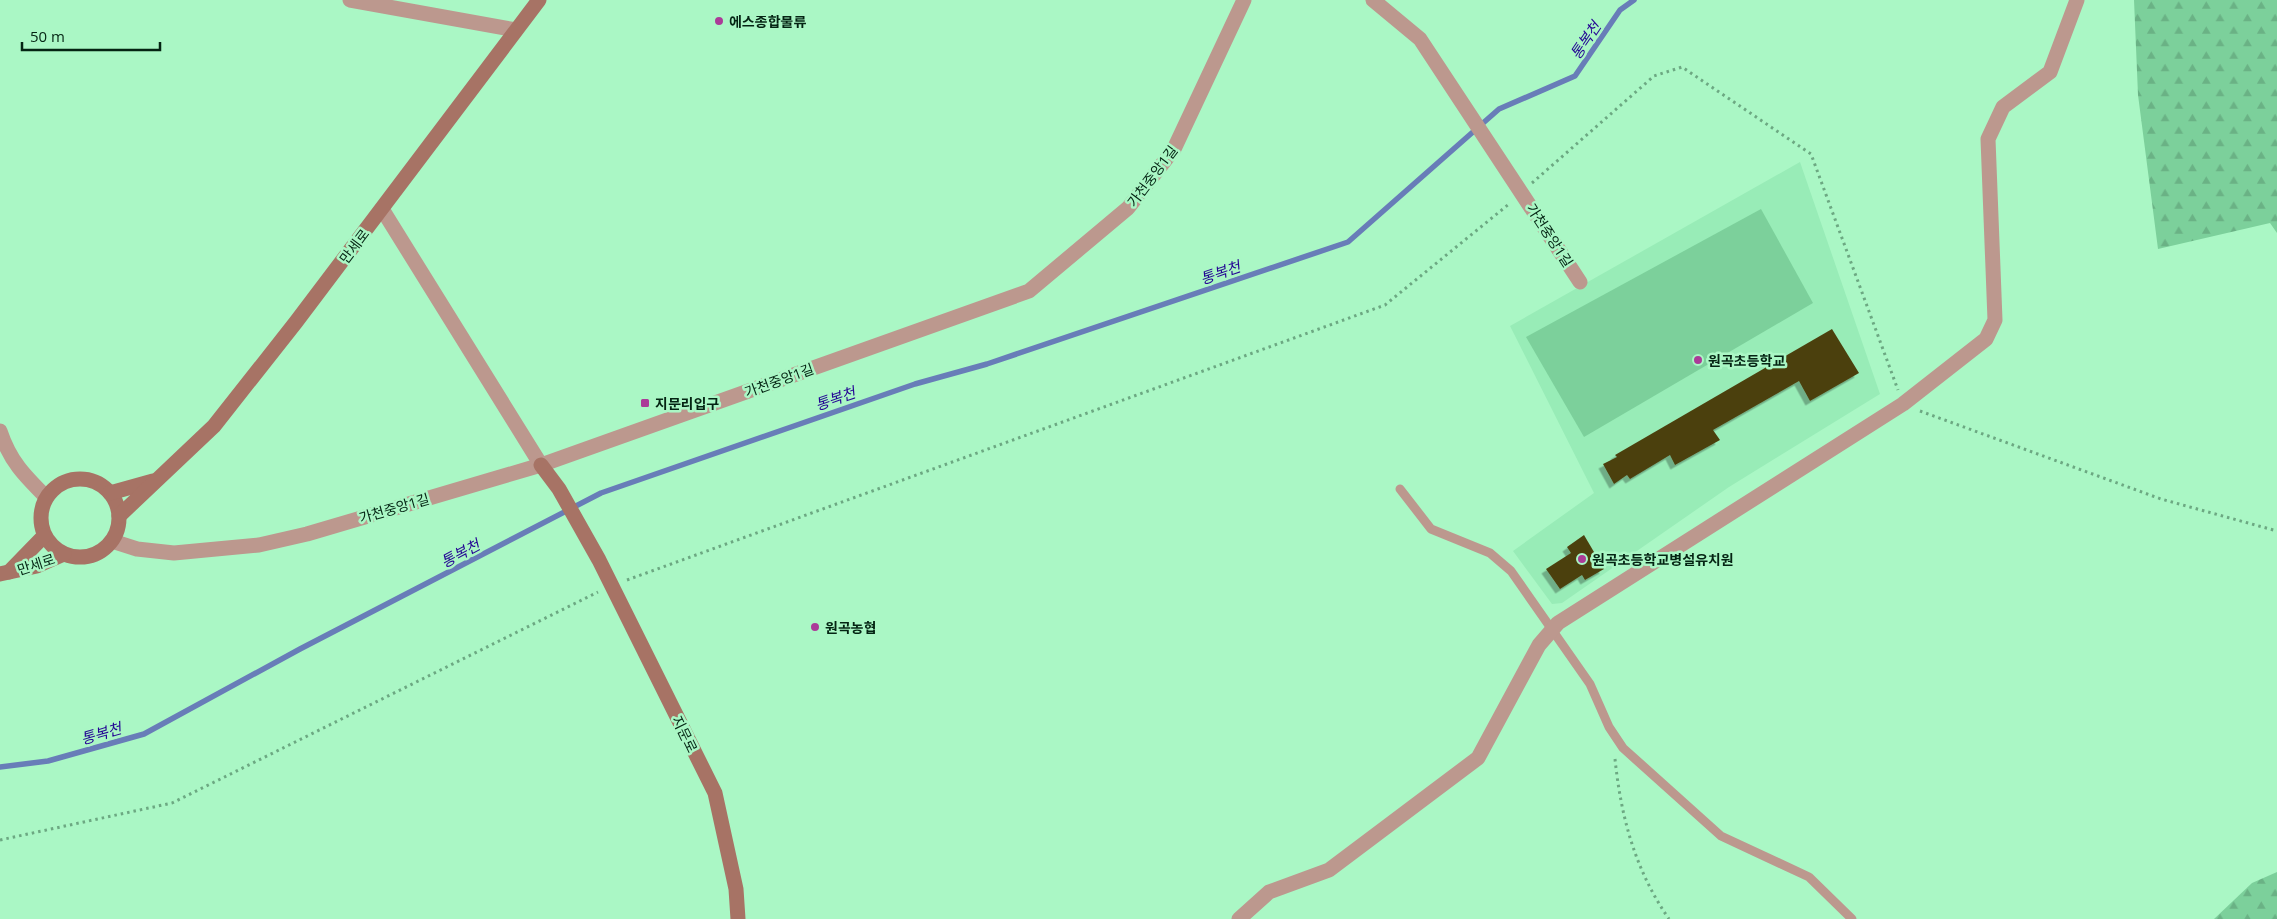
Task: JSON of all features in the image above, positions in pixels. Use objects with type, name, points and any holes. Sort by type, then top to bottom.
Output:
[{"type":"main road","name":"만세로","points":[[119,516],[214,426],[382,209],[539,0]]},
{"type":"main road","name":"지문로","points":[[541,465],[559,489],[599,560],[715,793],[736,888],[738,919]]},
{"type":"main road","points":[[77,478],[101,484],[110,493],[117,504],[118,528],[112,541],[103,550],[90,556],[77,558],[64,554],[52,547],[44,536],[40,522],[41,509],[46,497],[54,488],[65,481],[77,478]]},
{"type":"main road","name":"만세로","points":[[110,493],[155,481]]},
{"type":"main road","name":"만세로","points":[[4,573],[44,536]]},
{"type":"main road","name":"만세로","points":[[4,573],[37,566],[64,554]]},
{"type":"street","points":[[350,0],[516,30]]},
{"type":"street","name":"가천중앙1길","points":[[112,541],[137,549],[174,553],[258,545],[307,534],[541,465],[1029,291],[1128,208],[1174,149],[1244,0]]},
{"type":"street","name":"가천중앙1길","points":[[1373,0],[1420,39],[1580,282]]},
{"type":"street","points":[[1239,919],[1269,892],[1329,870],[1478,758],[1539,645],[1558,623],[1903,404],[1986,339],[1994,320],[1988,139],[2003,107],[2050,72],[2077,0]]},
{"type":"street","points":[[382,209],[541,465]]},
{"type":"street","points":[[0,431],[5,448],[17,468],[46,497]]},
{"type":"lane","points":[[1400,490],[1431,529],[1490,553],[1511,571],[1590,684],[1609,727],[1623,748],[1722,836],[1810,876],[1852,919]]},
{"type":"path","points":[[0,840],[172,803],[612,585],[1385,305],[1522,193],[1654,76],[1682,67],[1811,154],[1903,404],[2161,499],[2277,531]]},
{"type":"path","points":[[1609,727],[1622,816],[1639,863],[1668,919]]},
{"type":"shaded area","name":"원곡초등학교","points":[[1800,162],[1880,394],[1729,487],[1562,603],[1552,604],[1513,551],[1594,493],[1510,326]]},
{"type":"green space","points":[[2134,0],[2277,0],[2277,233],[2270,223],[2158,249],[2138,95]]},
{"type":"green space","points":[[1761,209],[1813,303],[1584,437],[1526,337]]},
{"type":"green space","points":[[2277,872],[2277,919],[2214,919],[2252,883]]},
{"type":"building","points":[[1832,329],[1859,373],[1810,401],[1799,381],[1713,430],[1720,440],[1675,465],[1670,455],[1630,479],[1627,475],[1614,484],[1603,464],[1617,457],[1615,455]]},
{"type":"building","points":[[1584,535],[1604,569],[1585,580],[1582,575],[1560,589],[1546,569],[1571,553],[1567,547]]},
{"type":"waterway","name":"통복천","points":[[0,767],[48,761],[144,734],[300,649],[601,493],[915,384],[987,364],[1348,242],[1499,109],[1575,76],[1620,10],[1634,0]]},
{"type":"place","name":"에스종합물류","points":[[719,21]]},
{"type":"place","name":"원곡초등학교","points":[[1698,360]]},
{"type":"place","name":"지문리입구","points":[[645,403]]},
{"type":"place","name":"원곡초등학교병설유치원","points":[[1582,559]]},
{"type":"place","name":"원곡농협","points":[[815,627]]}]
